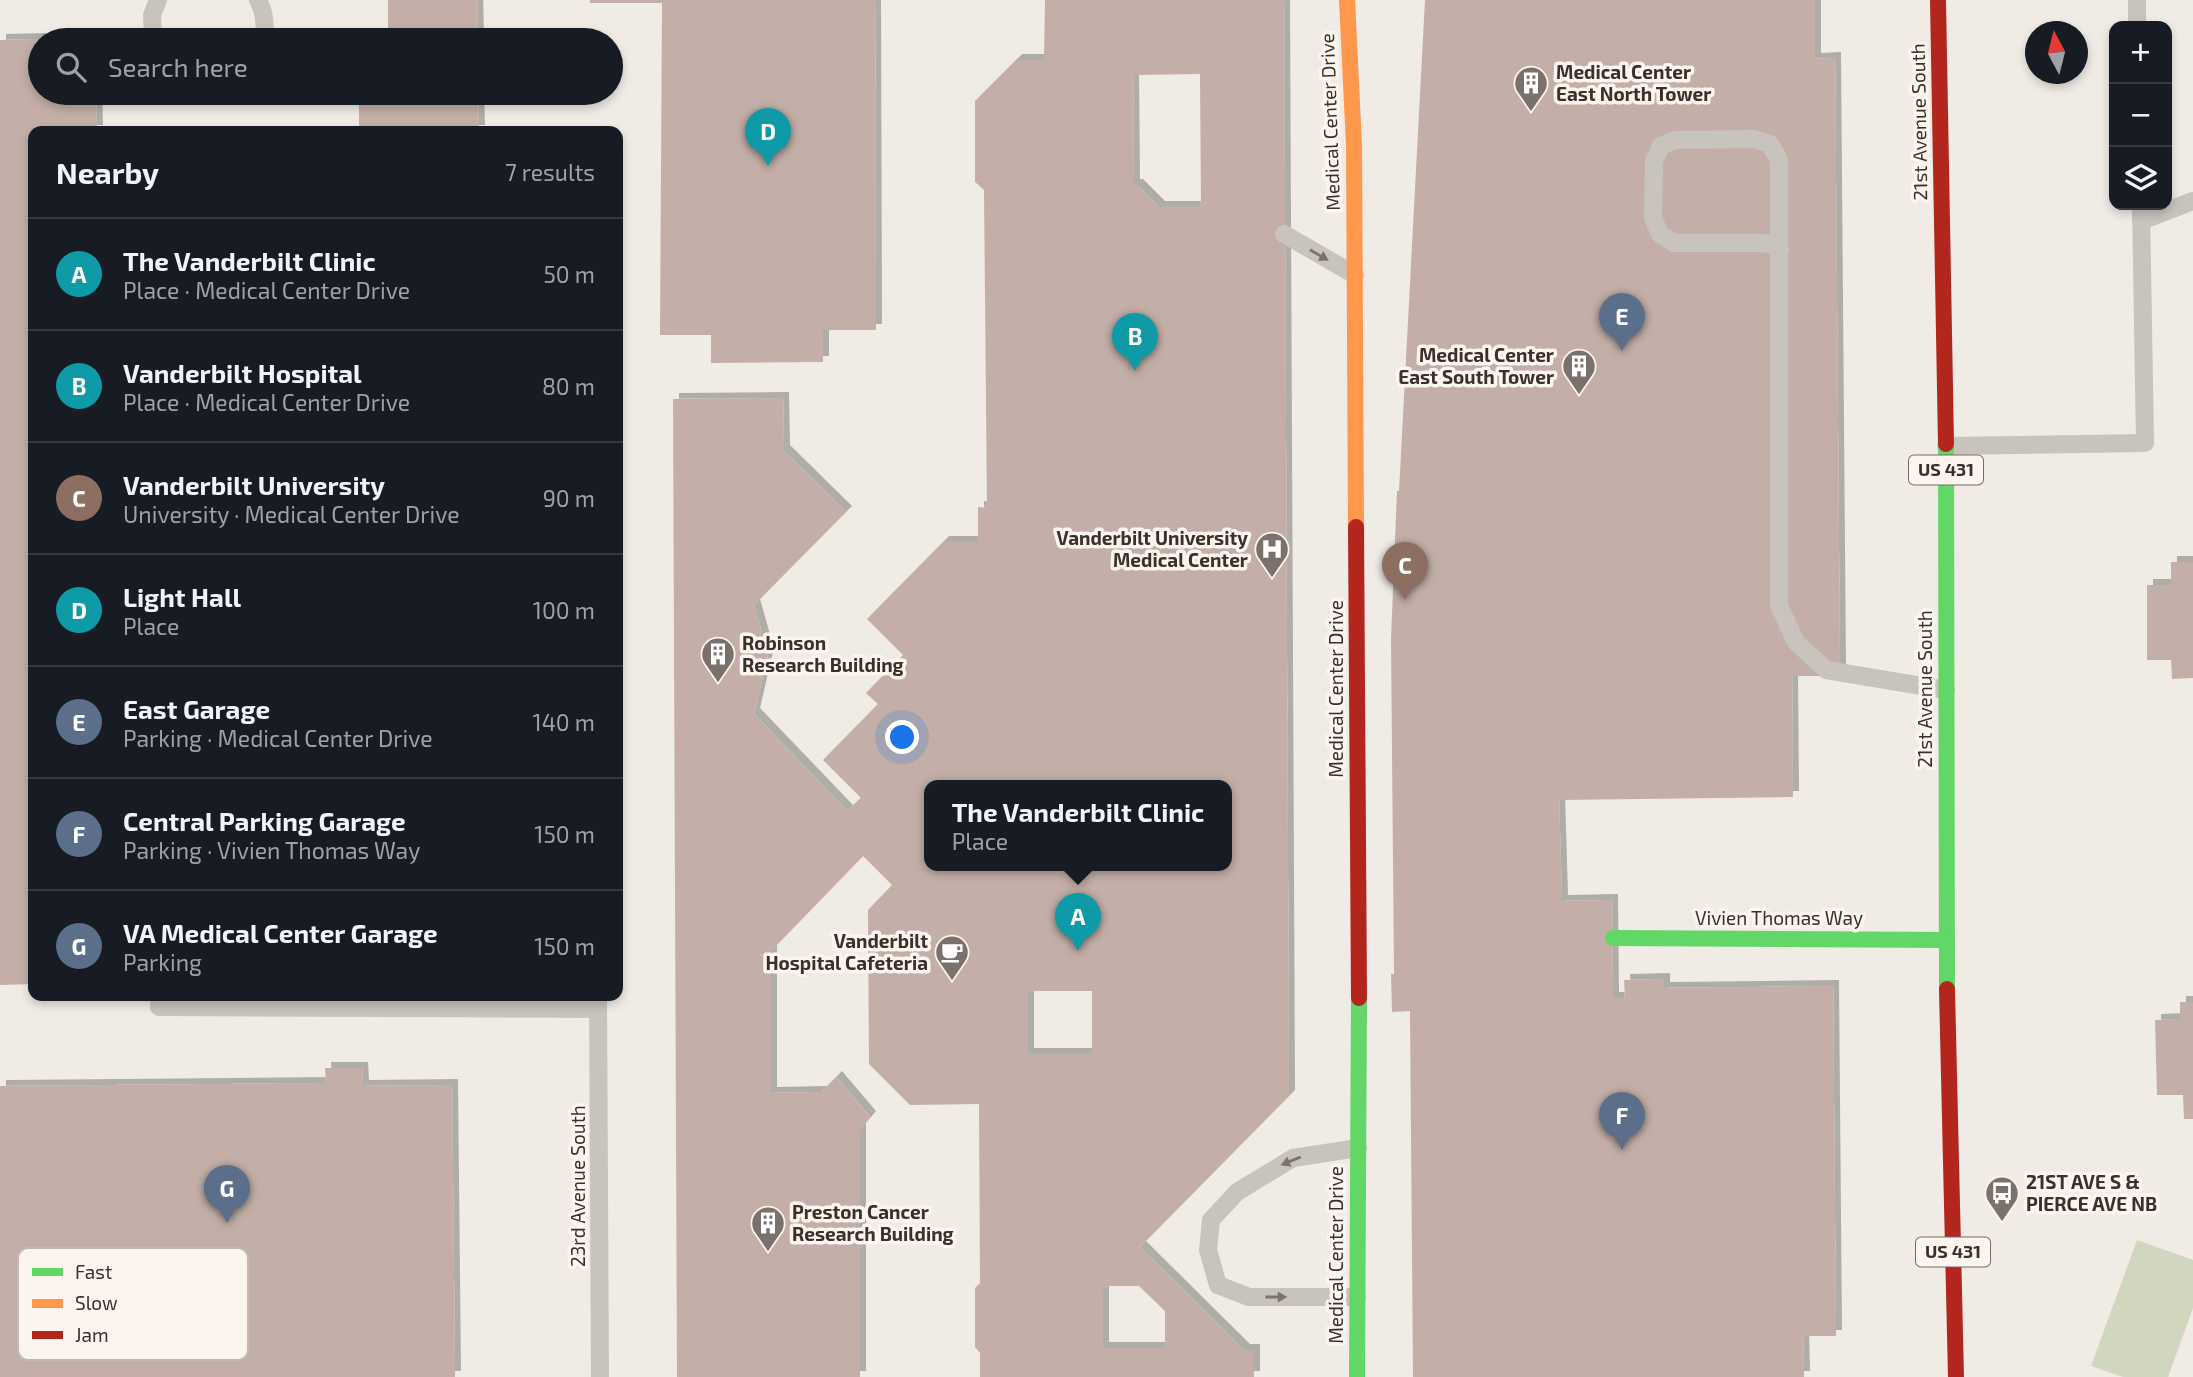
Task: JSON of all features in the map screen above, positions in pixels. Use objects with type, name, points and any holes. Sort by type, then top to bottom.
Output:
[{"type":"street","name":"Medical Center Drive","points":[[1347,0],[1354,126],[1359,927],[1357,1377]]},
{"type":"street","name":"21st Avenue South","points":[[1938,0],[1946,446],[1946,940],[1956,1377]]},
{"type":"street","name":"Vivien Thomas Way","points":[[1612,938],[1946,940]]},
{"type":"lane","points":[[153,28],[152,15],[158,0]]},
{"type":"lane","points":[[258,0],[263,10],[266,28]]},
{"type":"lane","points":[[2137,0],[2137,21]]},
{"type":"lane","points":[[1780,250],[1770,244],[1761,243],[1674,243],[1660,234],[1653,218],[1654,160],[1661,146],[1675,139],[1754,139],[1770,144],[1779,160],[1780,250],[1779,606],[1796,642],[1826,670],[1946,690]]},
{"type":"lane","points":[[1946,446],[2145,443],[2141,213],[2193,201]]},
{"type":"lane","points":[[1284,234],[1355,275]]},
{"type":"lane","points":[[160,1001],[159,1007],[598,1003]]},
{"type":"lane","name":"23rd Avenue South","points":[[598,1003],[600,1377]]},
{"type":"lane","points":[[1357,1297],[1249,1297],[1218,1285],[1208,1250],[1211,1220],[1237,1192],[1293,1157],[1358,1148]]},
{"type":"green space","points":[[2137,1240],[2193,1260],[2193,1308],[2168,1377],[2123,1377],[2091,1366]]},
{"type":"building","points":[[388,0],[477,0],[478,28],[388,28]]},
{"type":"building","points":[[590,0],[875,0],[876,330],[823,330],[823,362],[711,363],[711,335],[660,335],[662,3],[590,3]]},
{"type":"building","points":[[1045,0],[1284,0],[1289,1096],[1140,1247],[1244,1350],[1254,1350],[1254,1377],[980,1377],[980,1353],[975,1347],[975,1288],[980,1283],[979,1104],[910,1105],[869,1064],[868,910],[892,885],[863,856],[771,951],[771,1093],[821,1092],[836,1077],[870,1117],[860,1129],[860,1377],[677,1377],[673,399],[783,398],[784,451],[846,512],[754,605],[768,654],[754,714],[847,811],[861,798],[823,760],[878,704],[866,693],[903,655],[867,619],[943,542],[978,542],[978,507],[987,508],[984,190],[975,182],[975,101],[1016,60],[1044,60]],"holes":[[[1200,74],[1201,207],[1159,207],[1134,185],[1133,75]],[[1028,991],[1092,991],[1092,1054],[1028,1054]],[[1107,1286],[1139,1286],[1165,1311],[1165,1348],[1103,1348],[1103,1289]]]},
{"type":"building","points":[[1425,0],[1815,0],[1815,59],[1835,58],[1840,676],[1792,676],[1793,797],[1559,800],[1562,901],[1612,900],[1613,998],[1625,998],[1624,980],[1664,979],[1664,988],[1833,986],[1836,1336],[1803,1336],[1804,1377],[1413,1377],[1410,1011],[1392,1012],[1391,974],[1394,974],[1391,639]]},
{"type":"building","points":[[28,39],[28,105],[96,105],[97,126],[28,126],[28,984],[0,985],[0,40]]},
{"type":"building","points":[[359,105],[478,105],[479,126],[359,126]]},
{"type":"building","points":[[2171,562],[2193,562],[2193,678],[2172,679],[2171,660],[2147,660],[2147,585],[2171,585]]},
{"type":"building","points":[[2180,1002],[2193,1002],[2193,1119],[2184,1119],[2183,1095],[2157,1095],[2155,1020],[2180,1019]]},
{"type":"building","points":[[325,1068],[362,1068],[363,1086],[452,1085],[455,1377],[0,1377],[0,1086],[326,1083]]},
{"type":"traffic: fast","points":[[1946,444],[1947,989]]},
{"type":"traffic: fast","points":[[1613,938],[1946,940]]},
{"type":"traffic: fast","points":[[1357,1377],[1359,998]]},
{"type":"traffic: slow","points":[[1347,0],[1354,145],[1356,527]]},
{"type":"traffic: jam","points":[[1938,0],[1946,444]]},
{"type":"traffic: jam","points":[[1356,527],[1359,998]]},
{"type":"traffic: jam","points":[[1947,989],[1956,1377]]},
{"type":"place","name":"Medical Center East North Tower","points":[[1531,113]]},
{"type":"place","name":"Light Hall","points":[[768,166]]},
{"type":"place","name":"East Garage","points":[[1622,351]]},
{"type":"place","name":"Vanderbilt Hospital","points":[[1135,371]]},
{"type":"place","name":"Medical Center East South Tower","points":[[1579,396]]},
{"type":"place","name":"Vanderbilt University Medical Center","points":[[1272,579]]},
{"type":"place","name":"Vanderbilt University","points":[[1405,600]]},
{"type":"place","name":"Robinson Research Building","points":[[718,684]]},
{"type":"place","name":"The Vanderbilt Clinic","points":[[1078,951]]},
{"type":"place","name":"Vanderbilt Hospital Cafeteria","points":[[952,982]]},
{"type":"place","name":"Central Parking Garage","points":[[1622,1150]]},
{"type":"place","name":"VA Medical Center Garage","points":[[227,1223]]},
{"type":"place","name":"21ST AVE S & PIERCE AVE NB","points":[[2002,1223]]},
{"type":"place","name":"Preston Cancer Research Building","points":[[768,1253]]}]
